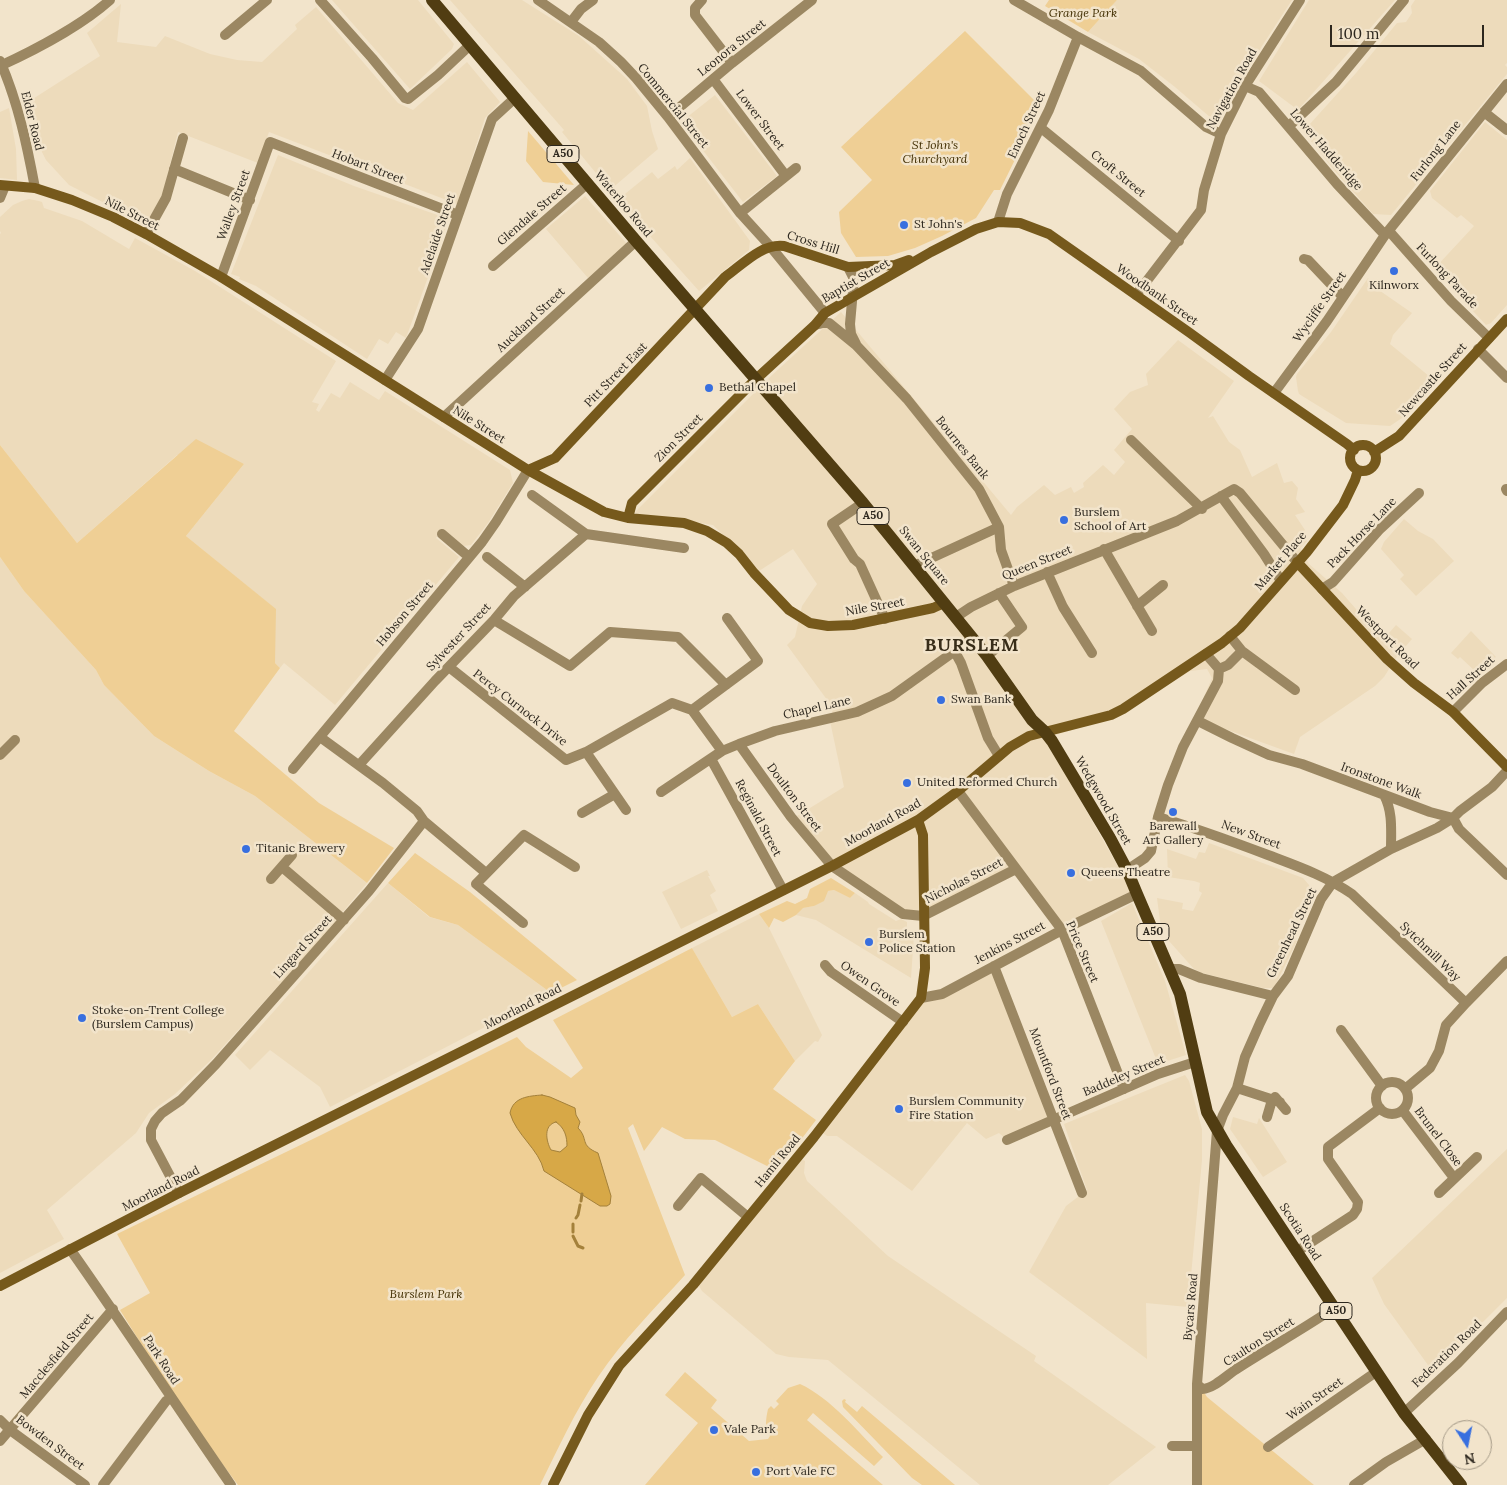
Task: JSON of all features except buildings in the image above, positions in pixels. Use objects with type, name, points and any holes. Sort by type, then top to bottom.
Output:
[{"type":"main road","name":"Waterloo Road","points":[[432,0],[755,380]]},
{"type":"main road","name":"Nile Street","points":[[3,185],[35,188],[72,200],[113,217],[146,234],[221,277],[528,470],[604,512],[628,518],[697,526],[727,543],[789,610],[810,623],[828,626],[853,625],[944,604]]},
{"type":"main road","name":"Woodbank Street","points":[[931,252],[976,229],[998,222],[1020,223],[1049,234],[1354,450]]},
{"type":"main road","name":"Cross Hill","points":[[770,246],[784,246],[848,267],[895,265],[931,252]]},
{"type":"main road","name":"Pitt Street East","points":[[528,470],[555,458],[725,277],[770,246]]},
{"type":"main road","name":"Baptist Street","points":[[755,380],[825,314],[931,252]]},
{"type":"main road","name":"Newcastle Street","points":[[1374,452],[1400,436],[1507,319]]},
{"type":"main road","name":"Swan Square","points":[[755,380],[863,503],[973,638],[1032,720],[1045,732]]},
{"type":"main road","name":"Zion Street","points":[[628,518],[632,503],[755,380]]},
{"type":"main road","points":[[1363,446],[1369,447],[1374,452],[1376,460],[1373,466],[1365,471],[1358,470],[1352,465],[1350,460],[1354,450],[1363,446]]},
{"type":"main road","points":[[551,483],[551,468],[555,458]]},
{"type":"main road","name":"Market Place","points":[[1045,732],[1117,712],[1206,654],[1240,628],[1343,506],[1358,470]]},
{"type":"main road","name":"Westport Road","points":[[1297,562],[1387,659],[1414,683],[1453,712],[1507,769]]},
{"type":"main road","name":"Moorland Road","points":[[0,1286],[179,1193],[832,866],[918,820],[958,791],[999,756],[1029,736],[1045,732]]},
{"type":"main road","name":"Wedgwood Street","points":[[1045,732],[1061,755],[1127,870],[1170,969]]},
{"type":"main road","name":"Hamil Road","points":[[553,1485],[588,1415],[619,1366],[692,1285],[748,1218],[814,1137],[921,998],[926,968],[923,835],[918,820]]},
{"type":"main road","name":"Scotia Road","points":[[1170,969],[1180,994],[1207,1112],[1217,1131],[1404,1413],[1461,1485]]},
{"type":"street","points":[[1,64],[50,40],[98,11],[110,0]]},
{"type":"street","points":[[225,35],[267,0]]},
{"type":"street","points":[[571,22],[581,9],[593,0]]},
{"type":"street","points":[[702,0],[695,8],[695,15],[732,63]]},
{"type":"street","points":[[1014,0],[1141,71],[1206,127],[1220,134]]},
{"type":"street","name":"Navigation Road","points":[[1136,295],[1202,210],[1204,190],[1220,134],[1246,86],[1300,0]]},
{"type":"street","points":[[1289,126],[1336,82],[1404,0]]},
{"type":"street","name":"Leonora Street","points":[[668,117],[808,1]]},
{"type":"street","points":[[322,3],[405,98],[408,99],[470,45]]},
{"type":"street","name":"Commercial Street","points":[[547,6],[599,42],[621,62],[668,117],[740,213],[770,246],[825,314]]},
{"type":"street","name":"Enoch Street","points":[[998,222],[1007,194],[1041,128],[1078,37]]},
{"type":"street","name":"Elder Road","points":[[1,64],[9,81],[23,124],[35,188]]},
{"type":"street","name":"Lower Street","points":[[713,79],[786,176]]},
{"type":"street","name":"Furlong Lane","points":[[1387,233],[1507,84]]},
{"type":"street","name":"Lower Hadderidge","points":[[1246,86],[1259,92],[1337,184],[1387,233]]},
{"type":"street","name":"Adelaide Street","points":[[385,380],[418,329],[492,119],[515,98]]},
{"type":"street","points":[[1484,112],[1507,130]]},
{"type":"street","name":"Croft Street","points":[[1041,128],[1179,241]]},
{"type":"street","points":[[146,234],[166,198],[183,138]]},
{"type":"street","name":"Hobart Street","points":[[270,142],[458,214]]},
{"type":"street","name":"Walley Street","points":[[221,277],[270,142]]},
{"type":"street","points":[[740,213],[796,168]]},
{"type":"street","points":[[174,170],[250,200]]},
{"type":"street","name":"Glendale Street","points":[[493,266],[588,183]]},
{"type":"street","points":[[0,198],[3,185]]},
{"type":"street","name":"Wycliffe Street","points":[[1274,393],[1327,321],[1387,233]]},
{"type":"street","name":"Furlong Parade","points":[[1387,233],[1489,338]]},
{"type":"street","name":"Auckland Street","points":[[444,418],[636,241]]},
{"type":"street","points":[[1304,259],[1308,260],[1342,297]]},
{"type":"street","name":"Cross Hill","points":[[848,267],[854,279],[852,297]]},
{"type":"street","name":"Bournes Bank","points":[[852,297],[850,324],[851,334],[856,345]]},
{"type":"street","name":"Bournes Bank","points":[[815,325],[829,323],[856,345],[908,400],[979,489],[999,527],[1001,550],[1014,586]]},
{"type":"street","points":[[1478,349],[1507,378]]},
{"type":"street","points":[[1128,452],[1134,442],[1202,509]]},
{"type":"street","name":"Hobson Street","points":[[293,769],[469,557],[496,522],[528,470]]},
{"type":"street","points":[[1281,581],[1264,554],[1221,496],[1234,490],[1238,491],[1297,562]]},
{"type":"street","name":"Pack Horse Lane","points":[[1322,589],[1332,582],[1387,522],[1419,493]]},
{"type":"street","points":[[532,495],[586,534],[684,548]]},
{"type":"street","name":"Queen Street","points":[[956,617],[971,606],[1014,586],[1177,521],[1202,509],[1221,496]]},
{"type":"street","points":[[863,503],[832,524],[854,559],[860,564],[885,619]]},
{"type":"street","points":[[914,566],[999,527]]},
{"type":"street","points":[[442,534],[469,557]]},
{"type":"street","name":"Sylvester Street","points":[[359,764],[494,620],[514,596],[586,534]]},
{"type":"street","points":[[1104,550],[1152,631]]},
{"type":"street","points":[[487,557],[525,587]]},
{"type":"street","points":[[1047,572],[1063,607],[1092,653]]},
{"type":"street","points":[[1137,606],[1163,585]]},
{"type":"street","name":"Queen Street","points":[[987,656],[1022,627],[999,593]]},
{"type":"street","points":[[722,751],[692,710],[758,661],[727,618]]},
{"type":"street","points":[[494,620],[570,666],[610,632],[678,637],[726,685]]},
{"type":"street","points":[[1230,636],[1242,651],[1295,690]]},
{"type":"street","name":"Chapel Lane","points":[[661,792],[722,751],[775,731],[857,712],[892,696],[973,638]]},
{"type":"street","points":[[1219,669],[1228,665],[1242,651]]},
{"type":"street","points":[[955,652],[961,663],[988,738],[999,756]]},
{"type":"street","points":[[1127,870],[1144,858],[1151,850],[1158,817],[1183,747],[1218,681],[1219,669],[1206,654]]},
{"type":"street","name":"Hall Street","points":[[1453,712],[1482,683],[1507,664]]},
{"type":"street","name":"Percy Curnock Drive","points":[[449,667],[566,760],[586,752],[672,703],[692,710]]},
{"type":"street","name":"Ironstone Walk","points":[[1198,721],[1269,755],[1290,760],[1300,769],[1453,818]]},
{"type":"street","points":[[320,737],[359,764],[417,811],[424,821],[486,873]]},
{"type":"street","points":[[0,755],[16,740]]},
{"type":"street","name":"Doulton Street","points":[[739,744],[779,800],[832,866],[903,914],[908,916],[924,916]]},
{"type":"street","points":[[586,752],[626,810]]},
{"type":"street","name":"Reginald Street","points":[[712,758],[783,890]]},
{"type":"street","name":"Greenhead Street","points":[[1217,1131],[1237,1088],[1245,1057],[1273,996],[1288,976],[1321,899],[1333,882],[1391,849],[1437,828],[1453,818],[1492,787],[1507,769]]},
{"type":"street","name":"Price Street","points":[[958,791],[1062,930],[1124,1089]]},
{"type":"street","points":[[582,813],[615,794]]},
{"type":"street","points":[[1384,795],[1391,813],[1391,849]]},
{"type":"street","name":"New Street","points":[[1158,817],[1237,843],[1315,873],[1333,882]]},
{"type":"street","points":[[1453,818],[1459,829],[1507,875]]},
{"type":"street","name":"Lingard Street","points":[[179,1193],[152,1140],[151,1129],[155,1121],[162,1113],[181,1100],[216,1064],[388,869],[424,821]]},
{"type":"street","points":[[523,923],[476,884],[486,873],[524,835],[575,868]]},
{"type":"street","points":[[271,879],[292,855]]},
{"type":"street","points":[[282,867],[344,920]]},
{"type":"street","name":"Nicholas Street","points":[[924,916],[1016,869]]},
{"type":"street","name":"Sytchmill Way","points":[[1333,882],[1352,894],[1466,1003]]},
{"type":"street","name":"Jenkins Street","points":[[921,998],[942,994],[1062,930],[1137,894]]},
{"type":"street","points":[[1405,1089],[1430,1068],[1440,1050],[1446,1024],[1507,961]]},
{"type":"street","name":"Owen Grove","points":[[826,965],[831,972],[903,1022]]},
{"type":"street","name":"Mountford Street","points":[[994,966],[1082,1193]]},
{"type":"street","points":[[1170,969],[1179,968],[1202,978],[1273,996]]},
{"type":"street","points":[[1341,1030],[1382,1086]]},
{"type":"street","name":"Baddeley Street","points":[[1007,1140],[1158,1074],[1195,1062]]},
{"type":"street","points":[[1393,1082],[1398,1083],[1405,1089],[1409,1097],[1403,1111],[1389,1114],[1380,1108],[1376,1095],[1382,1086],[1393,1082]]},
{"type":"street","points":[[1237,1088],[1278,1102],[1267,1117]]},
{"type":"street","points":[[1296,1252],[1353,1215],[1358,1209],[1358,1202],[1328,1159],[1328,1147],[1380,1108]]},
{"type":"street","name":"Brunel Close","points":[[1403,1111],[1454,1178]]},
{"type":"street","name":"Bycars Road","points":[[1197,1485],[1197,1384],[1217,1131]]},
{"type":"street","name":"Brunel Close","points":[[1439,1193],[1477,1157]]},
{"type":"street","points":[[678,1206],[701,1178],[748,1218]]},
{"type":"street","name":"Park Road","points":[[70,1250],[113,1309],[230,1485]]},
{"type":"street","name":"Caulton Street","points":[[1197,1384],[1202,1390],[1209,1389],[1334,1308]]},
{"type":"street","name":"Macclesfield Street","points":[[0,1441],[113,1309]]},
{"type":"street","name":"Federation Road","points":[[1404,1413],[1458,1364],[1507,1312]]},
{"type":"street","name":"Wain Street","points":[[1268,1447],[1376,1372]]},
{"type":"street","points":[[103,1485],[143,1431],[171,1398]]},
{"type":"street","name":"Bowden Street","points":[[0,1420],[10,1430],[85,1485]]},
{"type":"street","points":[[1354,1485],[1386,1462],[1426,1439]]},
{"type":"street","points":[[1172,1446],[1197,1443]]},
{"type":"shaded area","points":[[332,0],[418,0],[454,44],[452,49],[410,89]]},
{"type":"shaded area","points":[[450,0],[522,0],[579,36],[627,79],[647,106],[658,149],[610,190],[562,132],[564,130]]},
{"type":"shaded area","points":[[1117,0],[1292,0],[1262,46],[1218,124],[1139,59],[1088,32]]},
{"type":"shaded area","points":[[1309,0],[1395,0],[1298,110],[1259,81]]},
{"type":"shaded area","points":[[1415,0],[1507,0],[1507,63],[1505,65],[1507,67],[1507,74],[1391,215],[1373,214],[1310,140],[1309,125],[1356,73],[1397,23],[1406,22],[1412,13],[1411,6]]},
{"type":"shaded area","points":[[121,4],[117,42],[156,47],[165,36],[210,54],[237,60],[262,62],[297,29],[295,25],[316,7],[398,103],[413,110],[467,62],[500,102],[485,118],[457,204],[269,132],[258,163],[178,132],[163,193],[146,224],[69,185],[46,160],[40,148],[28,102],[100,56],[87,33]]},
{"type":"shaded area","points":[[715,95],[777,176],[743,202],[681,122]]},
{"type":"shaded area","points":[[9,108],[16,149],[17,180],[0,178],[0,112]]},
{"type":"shaded area","points":[[1485,122],[1507,140],[1507,305],[1491,323],[1486,325],[1434,269],[1474,226],[1461,215],[1457,218],[1432,198],[1430,191]]},
{"type":"shaded area","points":[[278,155],[354,186],[449,219],[406,338],[396,332],[388,344],[379,339],[367,359],[256,286],[231,274]]},
{"type":"shaded area","points":[[690,158],[750,241],[749,250],[699,291],[642,227],[620,198],[652,172],[658,179],[675,166],[677,170]]},
{"type":"shaded area","points":[[585,196],[627,244],[588,278],[546,229]]},
{"type":"shaded area","points":[[29,199],[42,202],[44,208],[82,221],[129,249],[135,238],[195,271],[336,361],[312,402],[319,404],[316,410],[319,412],[331,393],[340,398],[350,382],[379,400],[385,391],[510,470],[513,483],[488,523],[471,545],[463,546],[442,529],[436,538],[459,557],[335,705],[284,663],[280,668],[275,663],[275,609],[186,536],[244,464],[177,455],[77,543],[0,445],[0,217],[13,205]]},
{"type":"shaded area","points":[[1368,278],[1373,286],[1412,313],[1393,335],[1390,344],[1435,381],[1408,414],[1390,426],[1346,423],[1299,394],[1298,391],[1297,374],[1331,332]]},
{"type":"shaded area","points":[[841,312],[1011,515],[1017,507],[1044,485],[1055,495],[1071,487],[1074,493],[1084,487],[1083,483],[1103,465],[1114,475],[1125,462],[1114,450],[1132,429],[1114,409],[1130,392],[1148,385],[1146,374],[1178,340],[1234,381],[1208,418],[1213,416],[1229,442],[1240,450],[1252,477],[1277,463],[1284,483],[1292,481],[1298,488],[1296,499],[1305,512],[1295,515],[1305,530],[1302,533],[1307,541],[1300,548],[1309,564],[1342,593],[1383,640],[1396,625],[1412,639],[1398,655],[1384,677],[1375,686],[1300,737],[1294,754],[1195,718],[1212,678],[1207,669],[1190,671],[1119,716],[1045,738],[1132,891],[1061,928],[1016,871],[931,913],[910,913],[840,870],[797,816],[844,787],[830,721],[833,708],[787,645],[795,637],[802,606],[817,584],[793,549],[759,571],[713,525],[634,513],[771,376]]},
{"type":"shaded area","points":[[1404,519],[1418,531],[1433,539],[1454,561],[1416,596],[1400,579],[1404,575],[1381,549],[1384,542]]},
{"type":"shaded area","points":[[0,557],[24,591],[96,670],[104,685],[154,736],[209,771],[255,796],[367,883],[310,951],[211,1060],[175,1094],[149,1113],[136,1133],[47,1210],[64,1239],[0,1273]]},
{"type":"shaded area","points":[[1471,631],[1496,657],[1476,672],[1460,657],[1458,659],[1451,653]]},
{"type":"shaded area","points":[[1209,843],[1303,878],[1309,885],[1310,894],[1291,938],[1297,941],[1274,988],[1263,988],[1202,973],[1194,969],[1169,941],[1160,921],[1157,898],[1183,903],[1182,909],[1193,911],[1202,893],[1199,891],[1200,883],[1168,877],[1167,849],[1196,859],[1199,852],[1205,853]]},
{"type":"shaded area","points":[[707,870],[716,891],[710,895],[718,911],[681,929],[662,892]]},
{"type":"shaded area","points":[[388,883],[429,917],[458,925],[551,993],[330,1107],[320,1087],[270,1050],[250,1070],[235,1055]]},
{"type":"shaded area","points":[[834,890],[850,898],[855,893],[896,921],[901,919],[907,922],[907,930],[914,935],[911,978],[816,920],[796,915],[802,908],[814,906],[827,891]]},
{"type":"shaded area","points":[[1132,903],[1165,981],[1186,1055],[1158,1064],[1101,921]]},
{"type":"shaded area","points":[[759,914],[769,928],[822,1035],[818,1042],[815,1041],[795,1061],[758,1004],[732,1017],[692,948]]},
{"type":"shaded area","points":[[994,966],[1054,1119],[1007,1140],[999,1133],[986,1139],[967,1123],[912,1191],[837,1136],[827,1136],[819,1130],[921,998],[942,994]]},
{"type":"shaded area","points":[[1185,1075],[1189,1081],[1202,1129],[1202,1160],[1188,1307],[1146,1303],[1147,1359],[1029,1272],[1066,1206],[1087,1190],[1064,1124]]},
{"type":"shaded area","points":[[542,1095],[575,1108],[580,1122],[578,1128],[586,1144],[598,1153],[611,1196],[610,1204],[607,1206],[600,1206],[544,1171],[537,1156],[517,1128],[510,1113],[514,1104],[522,1098]],"holes":[[[556,1122],[562,1127],[567,1143],[567,1146],[560,1152],[551,1150],[548,1142],[547,1130],[549,1126]]]},
{"type":"shaded area","points":[[1233,1117],[1257,1124],[1259,1118],[1287,1162],[1263,1177],[1230,1129]]},
{"type":"shaded area","points":[[1507,1149],[1507,1298],[1433,1372],[1384,1304],[1372,1278]]},
{"type":"shaded area","points":[[797,1157],[805,1161],[804,1173],[807,1181],[888,1256],[1036,1356],[1034,1361],[1156,1447],[1108,1485],[980,1485],[828,1360],[776,1354],[702,1291],[696,1281]]},
{"type":"green space","name":"Grange Park","points":[[1049,0],[1117,0],[1088,32],[1045,6]]},
{"type":"green space","name":"St John's Churchyard","points":[[965,31],[1041,107],[1000,190],[994,190],[976,218],[915,248],[888,256],[856,257],[841,233],[839,212],[872,180],[841,147]]},
{"type":"green space","points":[[528,131],[574,185],[543,182],[526,161]]},
{"type":"green space","points":[[196,439],[244,464],[186,536],[276,609],[275,663],[280,668],[234,731],[319,803],[394,848],[367,883],[255,796],[209,771],[154,736],[104,685],[96,670],[24,591],[0,557],[0,445],[77,543]]},
{"type":"green space","points":[[415,853],[470,892],[577,980],[551,993],[458,925],[430,917],[388,883]]},
{"type":"green space","points":[[831,878],[855,893],[850,898],[834,890],[828,891],[824,901],[814,906],[803,908],[796,915],[783,922],[774,918],[769,928],[759,914],[787,901],[795,904],[807,898],[810,889]]},
{"type":"green space","name":"Burslem Park","points":[[692,948],[732,1017],[758,1004],[795,1061],[773,1089],[816,1120],[777,1171],[715,1140],[685,1139],[662,1127],[644,1151],[633,1124],[628,1128],[685,1275],[628,1338],[598,1377],[574,1417],[540,1485],[238,1485],[183,1411],[120,1310],[150,1293],[117,1234],[517,1037],[526,1047],[571,1078],[583,1068],[553,1020]]},
{"type":"green space","name":"Vale Park","points":[[685,1372],[717,1400],[711,1408],[749,1441],[768,1439],[770,1436],[766,1423],[768,1409],[771,1406],[774,1409],[779,1404],[776,1401],[788,1388],[800,1384],[811,1390],[834,1407],[883,1457],[874,1466],[813,1413],[807,1420],[883,1485],[645,1485],[698,1423],[665,1395]]},
{"type":"green space","points":[[1202,1389],[1207,1397],[1314,1485],[1197,1485]]},
{"type":"green space","points":[[844,1399],[857,1412],[862,1406],[955,1485],[922,1485],[912,1478],[843,1407],[842,1401]]},
{"type":"waterway","points":[[581,1201],[582,1194]]},
{"type":"waterway","points":[[576,1218],[580,1205]]},
{"type":"waterway","points":[[573,1224],[573,1232]]},
{"type":"waterway","points":[[573,1236],[578,1246],[583,1248]]},
{"type":"place","name":"St John's","points":[[904,225]]},
{"type":"place","name":"Kilnworx","points":[[1394,271]]},
{"type":"place","name":"Bethal Chapel","points":[[709,388]]},
{"type":"place","name":"Burslem School of Art","points":[[1064,520]]},
{"type":"place","name":"Swan Bank","points":[[941,700]]},
{"type":"place","name":"United Reformed Church","points":[[907,783]]},
{"type":"place","name":"Barewall Art Gallery","points":[[1173,812]]},
{"type":"place","name":"Titanic Brewery","points":[[246,849]]},
{"type":"place","name":"Queens Theatre","points":[[1071,873]]},
{"type":"place","name":"Burslem Police Station","points":[[869,942]]},
{"type":"place","name":"Stoke-on-Trent College (Burslem Campus)","points":[[82,1018]]},
{"type":"place","name":"Burslem Community Fire Station","points":[[899,1109]]},
{"type":"place","name":"Vale Park","points":[[714,1430]]},
{"type":"place","name":"Port Vale FC","points":[[756,1472]]},
{"type":"district","name":"BURSLEM","points":[[972,646]]}]
